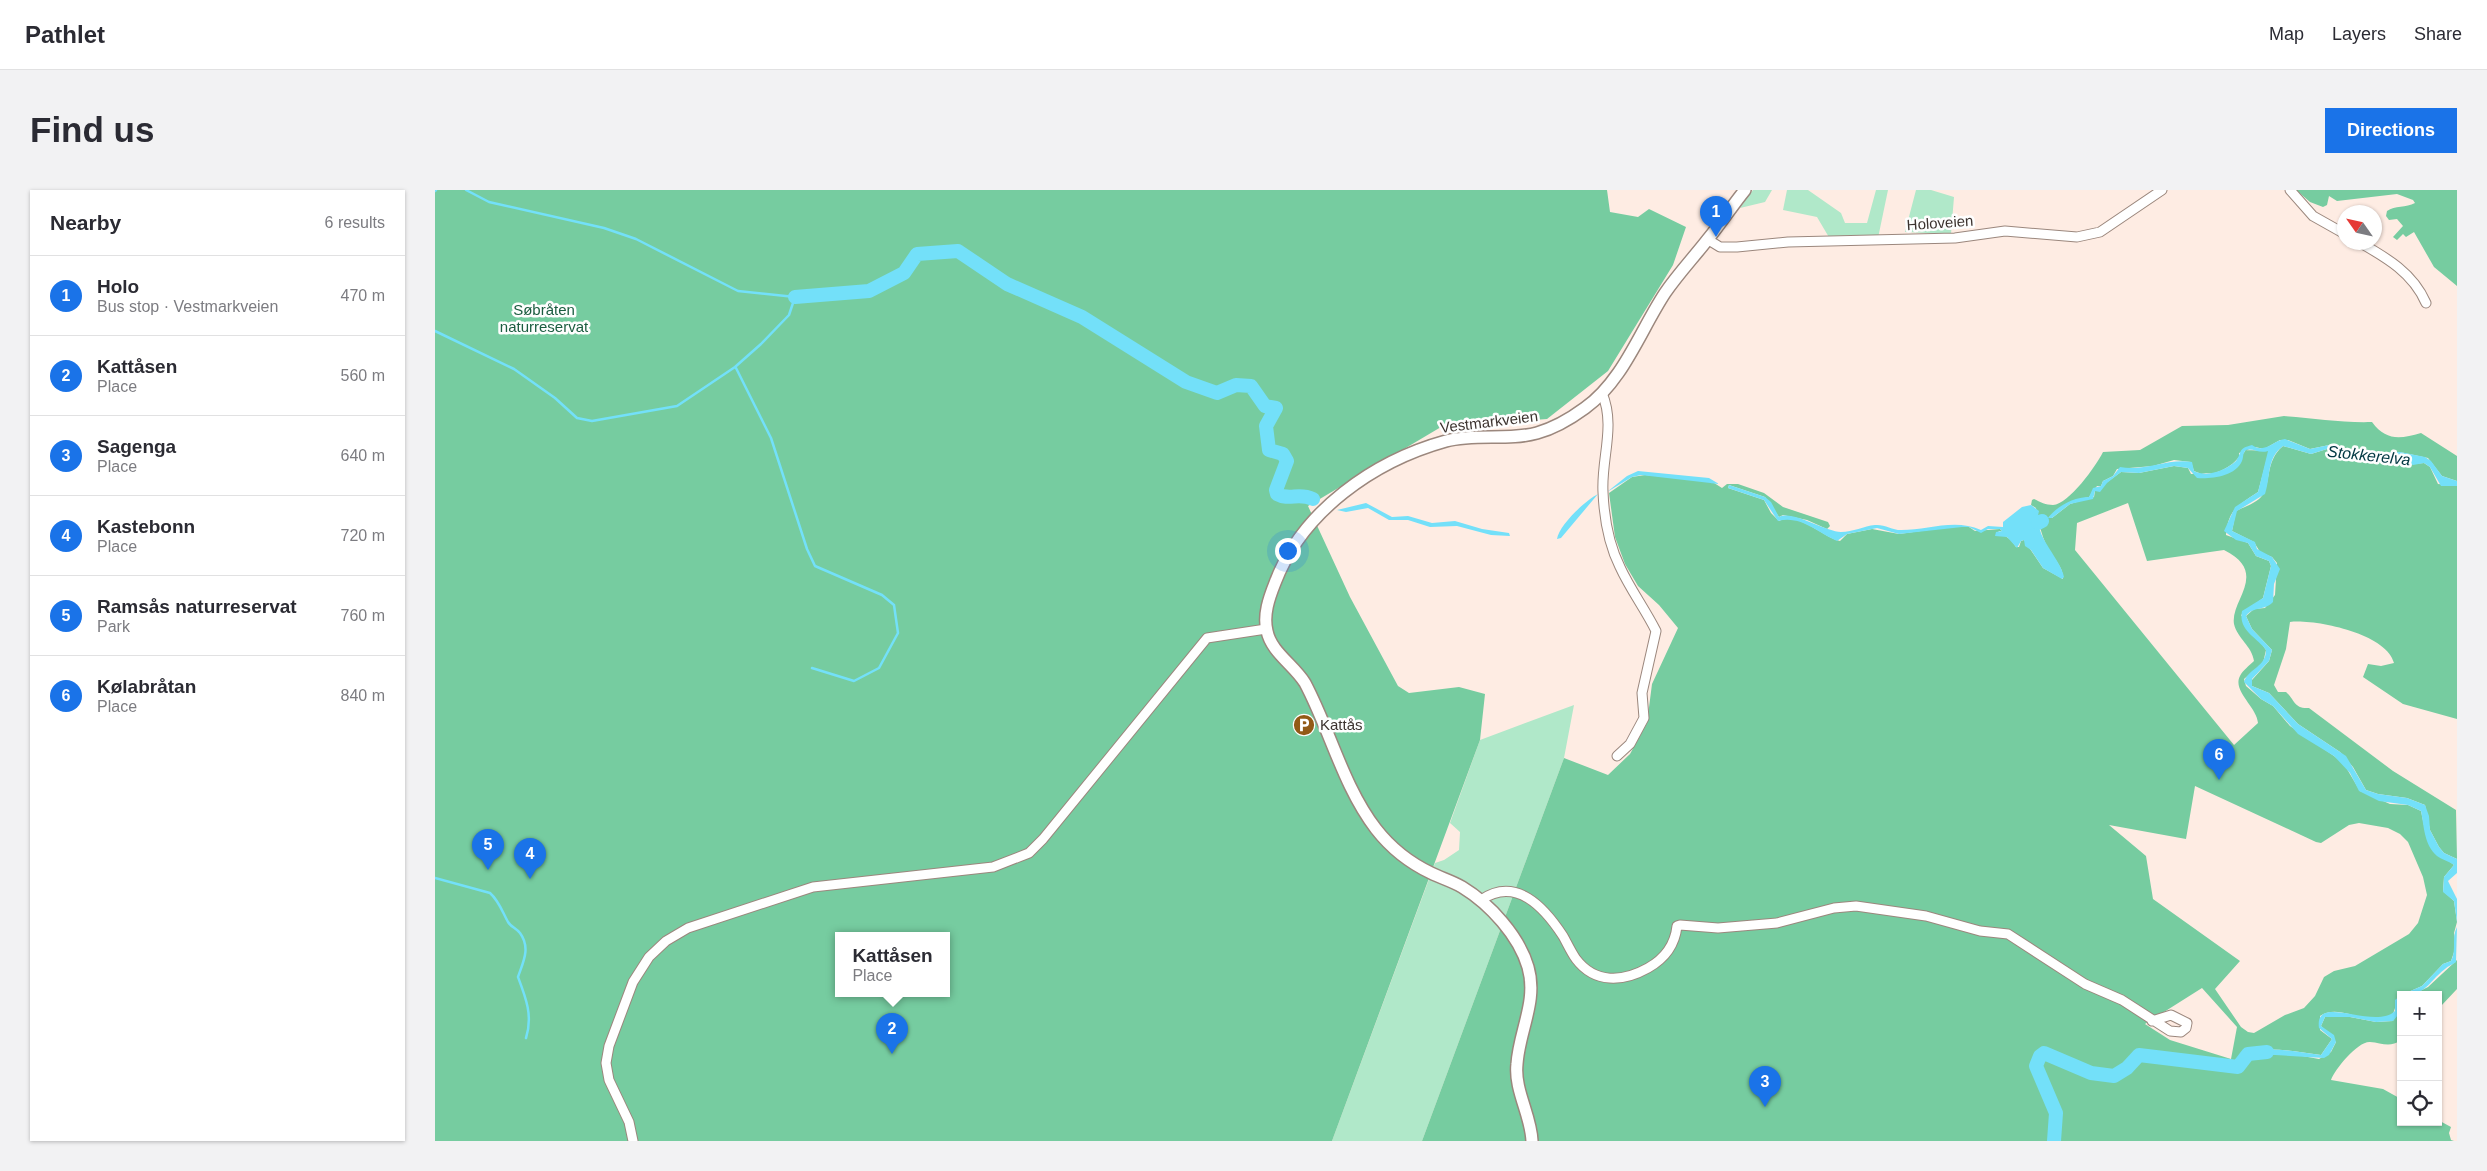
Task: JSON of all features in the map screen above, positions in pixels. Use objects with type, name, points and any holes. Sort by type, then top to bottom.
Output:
[{"type":"street","name":"Vestmarkveien","points":[[1266,629],[1270,596],[1287,557],[1313,522],[1352,486],[1405,456],[1447,441],[1477,436],[1524,435],[1549,429],[1572,417],[1602,393],[1624,362],[1667,291],[1745,190]]},
{"type":"street","name":"Holoveien","points":[[1707,240],[1720,247],[1737,247],[1788,242],[1955,238],[2005,231],[2077,237],[2100,232],[2162,190]]},
{"type":"street","points":[[2290,190],[2313,216],[2337,230]]},
{"type":"street","points":[[2373,250],[2388,259],[2411,278],[2419,289],[2425,303]]},
{"type":"street","points":[[1602,393],[1606,403],[1609,427],[1603,475],[1606,520],[1619,567],[1656,631],[1641,693],[1644,718],[1630,744],[1617,756]]},
{"type":"street","points":[[633,1141],[629,1122],[609,1080],[606,1063],[609,1046],[633,982],[649,957],[666,941],[688,928],[813,886],[993,867],[1029,853],[1043,839],[1207,638],[1266,629],[1275,647],[1296,669],[1305,683],[1354,791],[1376,829],[1413,863],[1460,886],[1481,900],[1515,940],[1528,968],[1531,998],[1516,1065],[1517,1076],[1529,1119],[1532,1141]]},
{"type":"street","points":[[1481,900],[1488,895],[1504,890],[1520,893],[1537,906],[1561,934],[1577,960],[1605,978],[1616,980],[1638,973],[1660,960],[1670,949],[1676,937],[1677,926],[1719,928],[1777,923],[1834,908],[1856,906],[1926,916],[1980,931],[2007,934],[2085,984],[2122,1000],[2152,1021]]},
{"type":"green space","name":"Søbråten naturreservat","points":[[435,190],[1607,190],[1610,212],[1638,217],[1649,209],[1686,227],[1673,265],[1608,371],[1547,419],[1441,427],[1308,506],[1350,597],[1398,686],[1409,693],[1459,687],[1485,694],[1480,740],[1332,1141],[435,1141]]},
{"type":"green space","points":[[1753,190],[1772,190],[1765,202],[1740,208]]},
{"type":"green space","points":[[1787,190],[1808,190],[1841,213],[1845,223],[1867,223],[1876,190],[1888,190],[1878,238],[1830,239],[1817,217],[1783,210]]},
{"type":"green space","points":[[1916,190],[1931,190],[1954,197],[1951,234],[1905,232]]},
{"type":"green space","points":[[2296,190],[2457,190],[2457,286],[2434,267],[2414,232],[2406,237],[2403,234],[2397,240],[2393,237],[2403,226],[2397,219],[2389,220],[2386,216],[2387,211],[2393,208],[2412,205],[2415,203],[2413,200],[2397,194],[2337,201],[2329,196],[2327,205],[2323,207],[2310,202]]},
{"type":"green space","points":[[2284,416],[2372,422],[2383,433],[2394,437],[2421,433],[2457,456],[2457,481],[2442,476],[2428,458],[2400,452],[2357,454],[2334,444],[2310,449],[2288,440],[2280,440],[2264,449],[2255,447],[2247,450],[2269,451],[2258,492],[2240,504],[2232,513],[2226,535],[2248,543],[2256,556],[2269,561],[2271,566],[2263,598],[2241,615],[2266,650],[2263,663],[2244,679],[2246,686],[2261,699],[2273,706],[2290,726],[2344,764],[2360,791],[2390,804],[2408,805],[2421,811],[2425,831],[2430,843],[2454,865],[2444,877],[2443,891],[2454,901],[2457,922],[2454,933],[2456,946],[2451,961],[2443,964],[2422,986],[2410,991],[2397,991],[2397,1002],[2393,1014],[2378,1019],[2363,1018],[2341,1012],[2327,1013],[2320,1016],[2320,1030],[2332,1039],[2321,1055],[2275,1050],[2248,1052],[2255,1054],[2297,1055],[2319,1059],[2331,1052],[2336,1042],[2321,1026],[2325,1017],[2350,1017],[2376,1022],[2393,1021],[2397,1011],[2397,1042],[2386,1044],[2370,1042],[2359,1046],[2342,1063],[2331,1080],[2383,1089],[2397,1097],[2397,1126],[2442,1126],[2442,1122],[2451,1127],[2449,1133],[2451,1140],[2454,1141],[1422,1141],[1564,758],[1608,775],[1630,754],[1647,723],[1652,684],[1678,628],[1659,605],[1638,586],[1625,564],[1615,537],[1609,493],[1632,477],[1645,475],[1711,481],[1722,488],[1727,484],[1738,484],[1764,493],[1783,507],[1828,522],[1830,526],[1827,529],[1807,520],[1783,515],[1779,517],[1765,497],[1729,485],[1728,488],[1764,500],[1771,513],[1779,521],[1794,519],[1840,541],[1847,534],[1872,529],[1899,534],[1950,527],[1969,527],[1975,531],[2000,529],[2002,531],[1998,531],[2011,540],[2016,547],[2019,547],[2021,541],[2024,540],[2043,568],[2063,579],[2062,570],[2045,542],[2036,508],[2031,505],[2032,500],[2050,505],[2059,503],[2067,498],[2081,483],[2103,452],[2140,450],[2182,426],[2228,425]],"holes":[[[2246,451],[2229,472],[2214,473],[2225,469],[2239,457],[2239,453]],[[2174,460],[2191,462],[2194,471],[2202,473],[2191,474],[2188,468],[2174,466],[2139,473],[2121,472],[2095,491],[2094,497],[2070,504],[2052,518],[2049,517],[2075,500],[2089,497],[2097,486],[2101,486],[2103,481],[2113,476],[2117,469],[2153,466]],[[2128,503],[2147,561],[2224,550],[2237,559],[2244,568],[2246,577],[2245,587],[2234,615],[2234,624],[2254,661],[2243,672],[2238,682],[2242,693],[2257,717],[2258,723],[2234,745],[2075,550],[2077,523]],[[2195,786],[2316,842],[2321,843],[2349,825],[2359,823],[2388,828],[2400,834],[2408,842],[2423,877],[2427,895],[2418,923],[2409,934],[2355,966],[2334,971],[2324,977],[2315,996],[2304,1008],[2285,1015],[2254,1033],[2248,1032],[2241,1027],[2215,989],[2240,961],[2153,899],[2146,856],[2109,825],[2186,839]],[[2202,988],[2237,1027],[2231,1059],[2170,1040],[2145,1024]]]},
{"type":"green space","points":[[2283,446],[2311,454],[2327,449],[2374,462],[2399,459],[2413,464],[2424,463],[2430,467],[2438,484],[2457,486],[2457,719],[2403,704],[2363,677],[2368,664],[2381,666],[2394,663],[2389,653],[2365,636],[2349,630],[2316,623],[2290,622],[2286,649],[2274,685],[2278,692],[2286,692],[2300,707],[2309,708],[2393,771],[2456,810],[2457,859],[2444,853],[2439,847],[2430,830],[2425,805],[2407,798],[2378,794],[2366,790],[2353,767],[2340,752],[2298,724],[2269,693],[2252,686],[2252,680],[2269,661],[2272,650],[2252,629],[2246,616],[2254,609],[2265,608],[2275,595],[2277,563],[2272,557],[2260,552],[2254,542],[2232,531],[2236,511],[2256,501],[2264,492],[2273,459]]},
{"type":"green space","points":[[1574,705],[1564,758],[1422,1141],[1332,1141],[1435,863],[1444,860],[1459,850],[1460,832],[1450,823],[1480,740]]},
{"type":"green space","points":[[2457,960],[2457,989],[2442,1005],[2442,991],[2420,991],[2428,987]]},
{"type":"water","name":"Stokkerelva","points":[[2285,439],[2310,449],[2334,444],[2357,454],[2400,452],[2425,457],[2431,461],[2442,476],[2457,481],[2457,486],[2441,486],[2430,467],[2424,463],[2413,465],[2399,459],[2374,462],[2363,461],[2327,449],[2311,454],[2283,446],[2271,462],[2265,494],[2237,511],[2232,531],[2255,542],[2257,549],[2272,557],[2280,569],[2274,584],[2273,602],[2266,607],[2252,611],[2246,616],[2252,629],[2272,650],[2269,661],[2252,679],[2252,686],[2269,693],[2298,724],[2346,756],[2366,790],[2378,794],[2407,798],[2425,805],[2429,816],[2430,830],[2439,847],[2444,853],[2457,859],[2457,873],[2448,881],[2457,899],[2457,922],[2454,901],[2443,892],[2444,877],[2454,865],[2437,856],[2429,846],[2421,811],[2408,805],[2379,801],[2359,791],[2350,773],[2334,756],[2298,734],[2273,706],[2261,699],[2244,682],[2246,677],[2263,660],[2266,650],[2245,629],[2242,611],[2263,598],[2271,566],[2269,561],[2256,556],[2248,543],[2236,540],[2224,531],[2235,507],[2258,492],[2268,451],[2246,450],[2242,461],[2234,471],[2222,476],[2209,478],[2197,478],[2188,468],[2174,466],[2139,473],[2121,472],[2107,483],[2100,492],[2095,491],[2093,499],[2070,504],[2052,518],[2048,518],[2066,503],[2083,497],[2089,497],[2093,488],[2101,486],[2103,481],[2113,476],[2120,467],[2138,468],[2183,461],[2192,462],[2194,471],[2205,474],[2222,470],[2232,464],[2244,448],[2252,445],[2265,448]]},
{"type":"water","points":[[1638,471],[1709,478],[1719,484],[1641,475],[1632,477],[1607,492],[1627,476]]},
{"type":"water","points":[[1729,485],[1765,497],[1771,502],[1779,517],[1792,516],[1841,532],[1875,525],[1901,530],[1951,525],[1961,525],[1971,527],[1981,530],[1988,526],[2003,527],[2003,522],[2022,507],[2031,505],[2039,511],[2039,529],[2064,577],[2062,579],[2043,568],[2031,550],[2025,546],[2024,540],[2021,541],[2017,548],[2007,537],[1995,536],[1996,532],[2002,531],[2000,529],[1988,529],[1981,533],[1969,527],[1962,527],[1899,534],[1877,528],[1847,534],[1837,541],[1794,520],[1778,521],[1764,500],[1728,488]]},
{"type":"water","points":[[1598,494],[1561,538],[1557,539],[1563,527],[1574,514]]},
{"type":"water","points":[[1366,503],[1392,517],[1408,516],[1432,523],[1455,521],[1482,529],[1509,533],[1510,536],[1491,535],[1457,526],[1430,527],[1408,520],[1389,520],[1368,508],[1346,512],[1337,510]]},
{"type":"water","points":[[2457,927],[2456,962],[2446,968],[2422,990],[2410,991],[2422,986],[2443,964],[2451,961],[2454,952],[2455,931]]},
{"type":"water","points":[[2397,998],[2397,1016],[2393,1021],[2376,1022],[2350,1017],[2325,1017],[2321,1026],[2334,1035],[2336,1042],[2329,1055],[2324,1058],[2259,1054],[2249,1056],[2248,1052],[2257,1050],[2285,1050],[2321,1055],[2332,1039],[2319,1028],[2320,1018],[2326,1013],[2335,1012],[2374,1017],[2385,1016],[2395,1011],[2395,1000]]},
{"type":"waterway","points":[[435,331],[514,369],[555,398],[577,418],[592,421],[677,406],[735,367],[761,344],[789,315],[795,297],[738,291],[636,239],[604,228],[489,202],[466,190]]},
{"type":"waterway","points":[[795,297],[869,291],[904,273],[917,254],[958,251],[1007,284],[1082,317],[1186,382],[1217,393],[1236,385],[1251,386],[1265,406],[1276,408],[1266,426],[1269,450],[1283,454],[1287,461],[1276,490],[1277,494],[1286,497],[1303,496],[1313,499]]},
{"type":"waterway","points":[[736,368],[771,438],[807,549],[815,566],[882,595],[894,605],[898,633],[879,668],[854,681],[812,668]]},
{"type":"waterway","points":[[2038,523],[2042,521]]},
{"type":"waterway","points":[[435,878],[490,893],[498,903],[509,924],[518,931],[523,939],[526,950],[518,977],[529,1015],[526,1038]]},
{"type":"waterway","points":[[2054,1141],[2056,1113],[2036,1066],[2040,1056],[2044,1053],[2091,1073],[2114,1076],[2127,1068],[2139,1055],[2238,1067],[2248,1054],[2267,1052]]},
{"type":"place","name":"Holo","points":[[1716,237]]},
{"type":"place","name":"Kattås","points":[[1304,725]]},
{"type":"place","name":"Kølabråtan","points":[[2219,780]]},
{"type":"place","name":"Ramsås naturreservat","points":[[488,870]]},
{"type":"place","name":"Kastebonn","points":[[530,879]]},
{"type":"place","name":"Kattåsen","points":[[892,1054]]},
{"type":"place","name":"Sagenga","points":[[1765,1107]]}]
